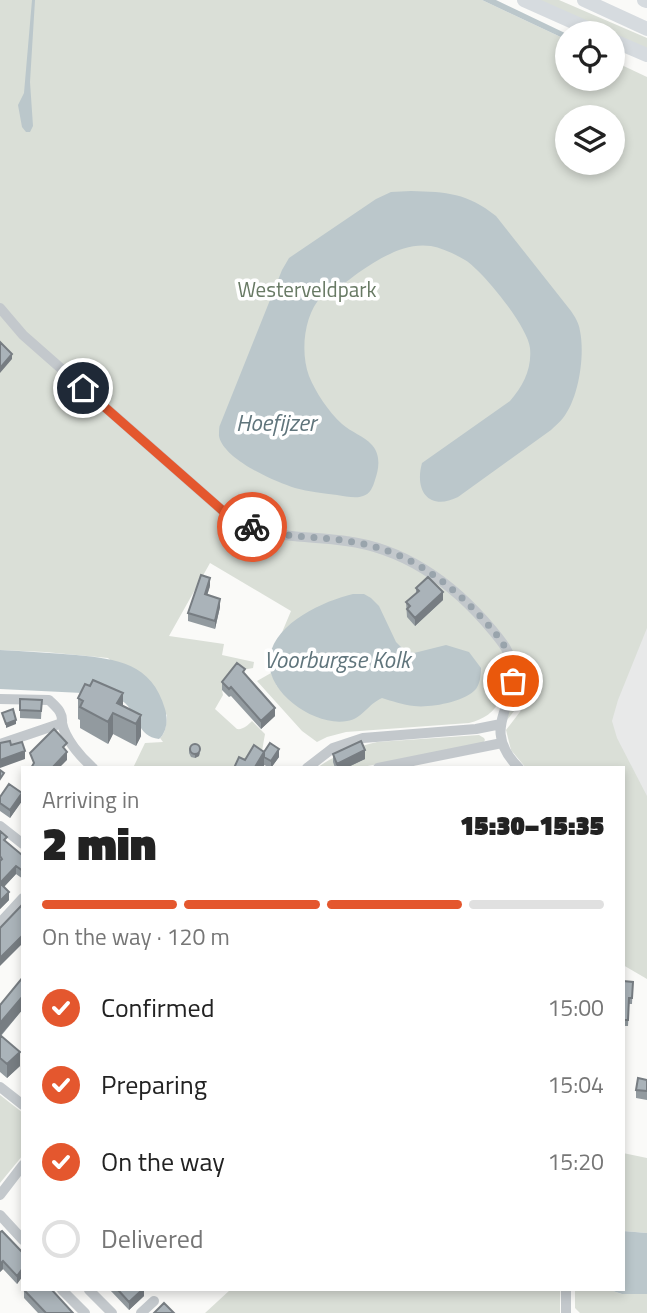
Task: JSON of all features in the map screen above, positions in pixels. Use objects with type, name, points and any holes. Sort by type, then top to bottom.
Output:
[{"type":"main road","points":[[524,0],[571,21]]},
{"type":"main road","points":[[584,0],[647,29]]},
{"type":"main road","points":[[625,46],[647,55]]},
{"type":"street","points":[[0,308],[23,335],[223,511],[237,520],[267,533],[348,541],[377,547],[403,556],[447,584],[484,620],[509,652],[513,681],[501,724],[502,743],[517,766]]},
{"type":"street","points":[[0,699],[49,700],[59,709],[63,732],[86,766]]},
{"type":"street","points":[[0,744],[62,723]]},
{"type":"street","points":[[310,766],[333,748],[363,738],[476,729],[501,724]]},
{"type":"street","points":[[389,766],[502,743]]},
{"type":"street","points":[[0,826],[21,839]]},
{"type":"street","points":[[0,923],[21,900]]},
{"type":"street","points":[[0,1087],[21,1103]]},
{"type":"street","points":[[0,1195],[21,1168]]},
{"type":"street","points":[[0,1215],[21,1238]]},
{"type":"street","points":[[63,1291],[85,1313]]},
{"type":"street","points":[[90,1291],[112,1313]]},
{"type":"street","points":[[566,1291],[566,1313]]},
{"type":"street","points":[[141,1313],[154,1301]]},
{"type":"shaded area","points":[[647,509],[647,895],[625,779],[625,766],[590,766]]},
{"type":"green space","name":"Westerveldpark","points":[[0,0],[482,0],[555,34],[555,91],[625,91],[625,67],[647,77],[647,628],[612,721],[617,738],[647,796],[647,979],[625,966],[625,766],[524,766],[511,750],[506,730],[529,700],[528,695],[507,720],[512,697],[501,698],[488,715],[469,723],[346,732],[317,742],[302,731],[257,681],[271,673],[277,686],[275,649],[291,611],[210,563],[169,636],[224,644],[222,655],[254,662],[253,668],[237,671],[222,690],[223,695],[215,709],[237,729],[252,721],[265,734],[262,751],[238,766],[134,766],[145,743],[163,742],[160,738],[165,731],[167,715],[108,658],[0,650]]},
{"type":"green space","points":[[539,0],[559,0],[608,21],[585,21]]},
{"type":"green space","points":[[625,28],[647,38],[647,49],[625,39]]},
{"type":"green space","points":[[479,735],[485,740],[483,743],[442,753],[367,766],[320,766],[346,752],[377,742]]},
{"type":"green space","points":[[0,1095],[21,1111],[21,1157],[0,1183]]},
{"type":"green space","points":[[625,1153],[647,1158],[647,1233],[625,1231]]},
{"type":"green space","points":[[229,1291],[560,1291],[560,1313],[205,1313]]},
{"type":"green space","points":[[575,1291],[647,1294],[647,1313],[580,1313],[575,1308]]},
{"type":"water","points":[[32,0],[35,0],[30,82],[33,126],[30,132],[26,132],[22,127],[18,105],[24,93]]},
{"type":"water","points":[[482,0],[496,0],[555,28],[555,34]]},
{"type":"water","name":"Hoefijzer","points":[[391,192],[456,195],[476,203],[496,216],[571,311],[577,320],[582,352],[577,388],[569,410],[551,430],[458,497],[439,502],[426,496],[420,483],[422,463],[510,401],[526,377],[530,348],[522,327],[513,314],[473,266],[440,248],[421,245],[411,247],[383,257],[324,294],[311,313],[305,334],[306,366],[319,395],[337,419],[369,442],[377,453],[377,471],[371,490],[365,495],[350,497],[295,488],[263,475],[230,453],[219,436],[219,427],[282,270],[289,258],[376,199]]},
{"type":"water","name":"Voorburgse Kolk","points":[[353,594],[364,594],[379,606],[396,642],[405,651],[414,653],[446,645],[469,652],[481,668],[476,689],[456,701],[429,706],[398,703],[382,698],[357,717],[347,721],[320,718],[293,704],[274,682],[270,656],[274,644],[291,623],[303,615]]},
{"type":"water","points":[[0,650],[91,657],[131,666],[151,682],[159,694],[165,709],[164,733],[159,739],[146,734],[130,708],[112,696],[0,689]]},
{"type":"water","points":[[625,1231],[647,1233],[647,1294],[622,1294],[613,1291],[625,1291]]},
{"type":"building","points":[[0,342],[12,354],[0,368]]},
{"type":"building","points":[[201,575],[210,578],[205,594],[220,599],[215,621],[188,613]]},
{"type":"building","points":[[428,577],[443,592],[415,618],[407,609],[410,606],[406,602],[419,591],[416,588]]},
{"type":"building","points":[[237,663],[245,669],[243,672],[275,708],[261,721],[231,687],[229,689],[222,682]]},
{"type":"building","points":[[93,680],[123,693],[117,703],[141,715],[136,724],[113,713],[108,722],[80,707],[83,701],[78,698],[85,684],[90,686]]},
{"type":"building","points":[[20,699],[42,700],[41,711],[20,710]]},
{"type":"building","points":[[13,709],[16,720],[6,724],[2,713]]},
{"type":"building","points":[[54,729],[67,743],[63,747],[67,752],[54,766],[32,766],[34,763],[30,753]]},
{"type":"building","points":[[10,741],[11,745],[22,742],[25,751],[0,760],[0,743]]},
{"type":"building","points":[[361,741],[365,750],[337,764],[333,754]]},
{"type":"building","points":[[270,743],[279,749],[271,761],[264,757]]},
{"type":"building","points":[[195,744],[199,745],[199,753],[195,754],[191,753],[190,749],[191,745]]},
{"type":"building","points":[[254,745],[264,752],[256,766],[235,766],[239,757],[245,760]]},
{"type":"building","points":[[9,784],[21,792],[10,810],[0,803],[0,797]]},
{"type":"building","points":[[0,831],[7,837],[4,840],[21,854],[21,870],[16,866],[0,883],[2,859]]},
{"type":"building","points":[[0,883],[9,892],[0,901]]},
{"type":"building","points":[[21,906],[21,937],[0,958],[0,928]]},
{"type":"building","points":[[21,979],[21,998],[0,1023],[0,1005]]},
{"type":"building","points":[[625,981],[633,982],[628,1020],[625,1020]]},
{"type":"building","points":[[0,1035],[20,1052],[7,1064],[0,1058]]},
{"type":"building","points":[[638,1078],[647,1080],[647,1091],[636,1090]]},
{"type":"building","points":[[0,1232],[21,1251],[21,1271],[17,1276],[3,1261],[0,1264]]},
{"type":"building","points":[[25,1291],[53,1291],[73,1313],[46,1313]]},
{"type":"building","points":[[119,1291],[141,1291],[129,1302]]},
{"type":"building","points":[[164,1303],[174,1313],[154,1313]]},
{"type":"way so far","points":[[252,527],[267,533],[348,541],[377,547],[403,556],[426,569],[469,604],[503,644],[512,661],[513,681]]},
{"type":"route","points":[[83,388],[223,511],[252,527]]}]
